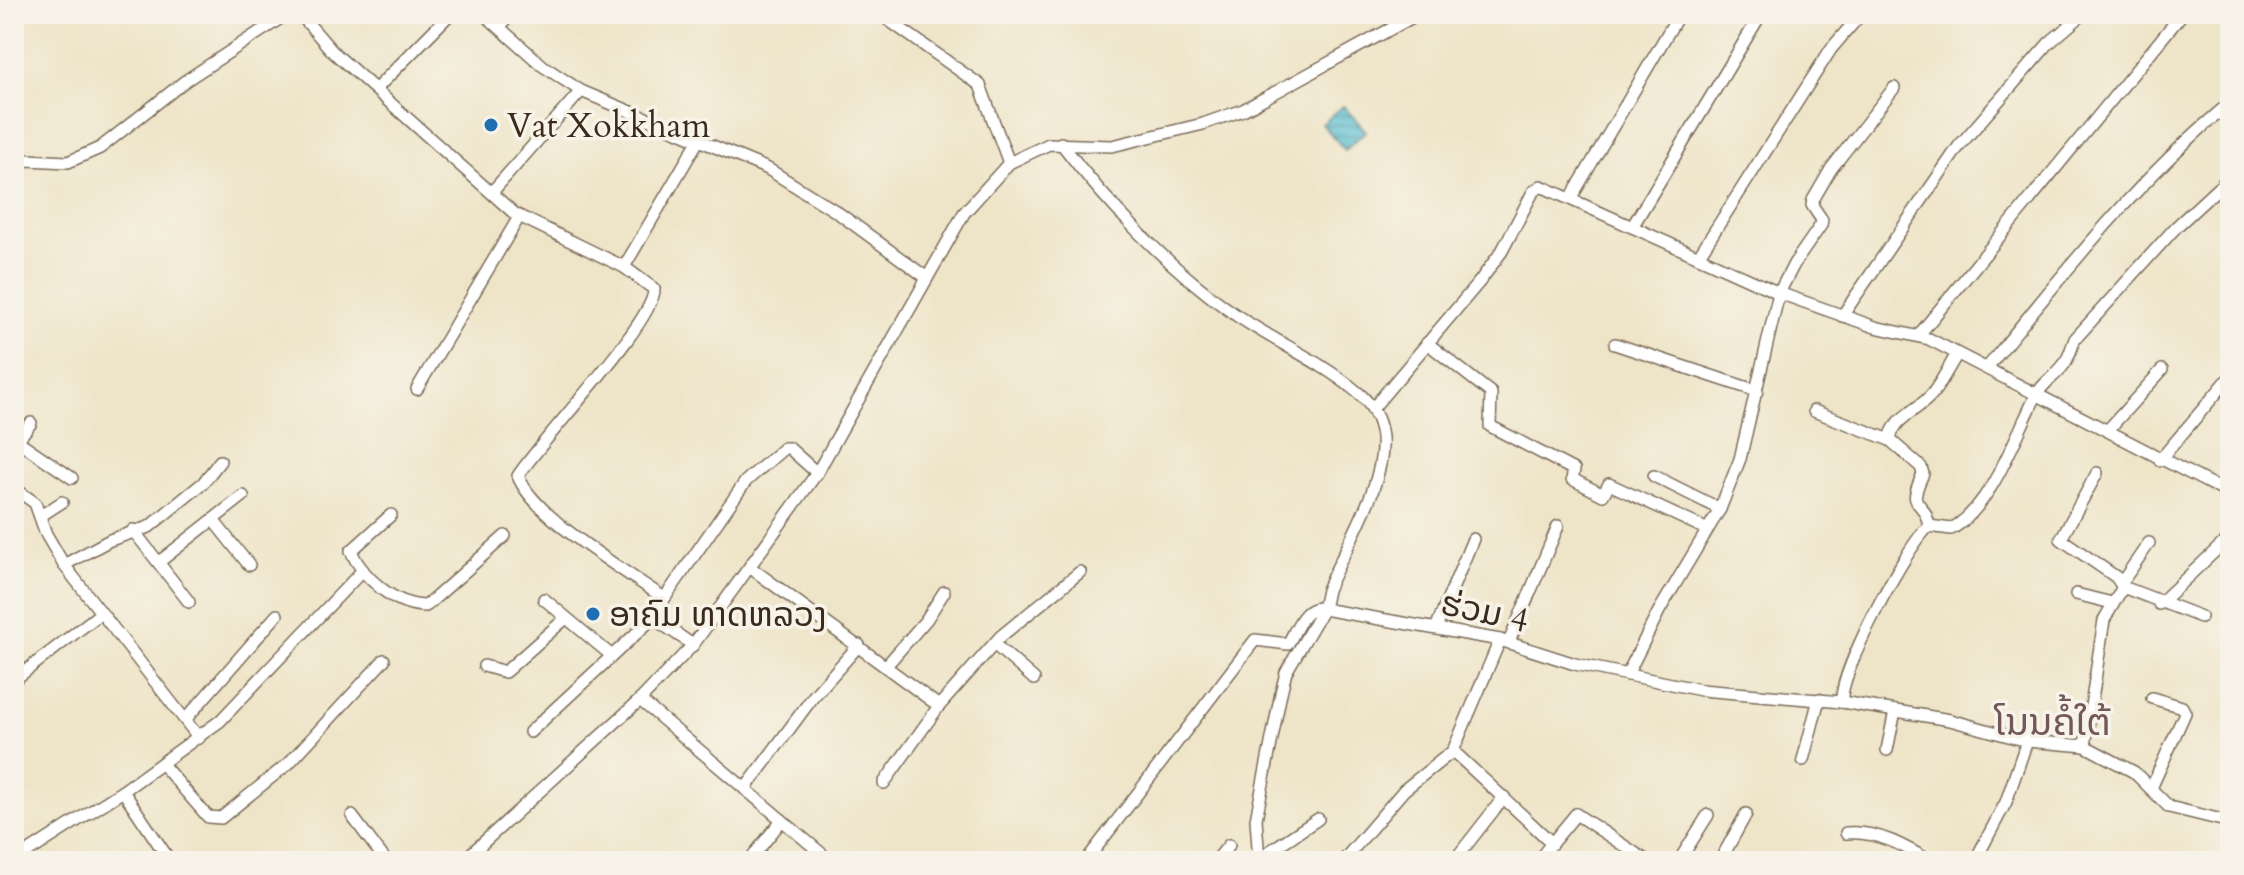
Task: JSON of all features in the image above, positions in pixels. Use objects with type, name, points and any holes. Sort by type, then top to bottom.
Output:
[{"type":"street","points":[[14,169],[27,160],[68,162],[100,148],[185,81],[287,14]]},
{"type":"street","points":[[300,14],[332,51],[519,217],[624,267],[654,289],[648,308],[518,479],[536,501],[575,536],[664,599]]},
{"type":"street","points":[[376,89],[450,14]]},
{"type":"street","points":[[484,14],[543,66],[581,91],[768,169],[837,212],[927,278]]},
{"type":"street","points":[[499,26],[513,14]]},
{"type":"street","points":[[881,14],[980,85],[1009,163]]},
{"type":"street","points":[[463,861],[502,822],[640,700],[693,645],[817,473],[964,213],[1009,163],[1036,148],[1061,143],[1086,148],[1112,146],[1203,124],[1243,110],[1418,14]]},
{"type":"street","points":[[1571,198],[1679,14]]},
{"type":"street","points":[[1632,227],[1761,14]]},
{"type":"street","points":[[1698,257],[1831,49],[1861,14]]},
{"type":"street","points":[[1842,316],[1959,146],[2049,43],[2083,14]]},
{"type":"street","points":[[1918,336],[2182,14]]},
{"type":"street","points":[[1627,675],[1706,529],[1720,509],[1740,459],[1779,293],[1794,264],[1821,225],[1822,220],[1812,205],[1831,169],[1894,88]]},
{"type":"street","points":[[492,192],[581,91]]},
{"type":"street","points":[[1987,368],[2120,209],[2165,162],[2230,103]]},
{"type":"street","points":[[624,267],[698,141]]},
{"type":"street","points":[[1061,143],[1113,203],[1187,275],[1232,312],[1355,390],[1373,408],[1382,437],[1378,476],[1327,590],[1323,609],[1286,672],[1256,819],[1259,857],[1318,819]]},
{"type":"street","points":[[1929,526],[1951,529],[1962,522],[1988,489],[2016,444],[2037,394],[2066,361],[2075,339],[2133,273],[2230,177]]},
{"type":"street","points":[[1373,408],[1502,251],[1533,192],[1541,186],[1779,293],[1842,316],[1918,336],[1987,368],[2230,494]]},
{"type":"street","points":[[417,389],[519,217]]},
{"type":"street","points":[[1427,343],[1491,393],[1490,426],[1574,470],[1572,479],[1603,495],[1609,484],[1706,529]]},
{"type":"street","points":[[1615,344],[1757,391]]},
{"type":"street","points":[[1890,440],[1899,422],[1932,395],[1957,354]]},
{"type":"street","points":[[2107,431],[2162,370]]},
{"type":"street","points":[[2160,460],[2230,377]]},
{"type":"street","points":[[1814,411],[1890,440],[1921,467],[1923,474],[1913,492],[1929,526]]},
{"type":"street","points":[[31,423],[16,443],[72,478]]},
{"type":"street","points":[[530,732],[653,618],[746,481],[784,448],[789,448],[817,473]]},
{"type":"street","points":[[64,565],[133,530],[149,527],[203,483],[220,461]]},
{"type":"street","points":[[2097,473],[2061,539],[2122,585],[2159,604],[2201,617]]},
{"type":"street","points":[[1654,476],[1720,509]]},
{"type":"street","points":[[14,488],[35,503],[42,515],[46,534],[64,565],[199,738]]},
{"type":"street","points":[[159,562],[243,496]]},
{"type":"street","points":[[42,515],[62,502]]},
{"type":"street","points":[[391,515],[351,551],[363,570],[389,594],[417,606],[426,606],[505,536]]},
{"type":"street","points":[[213,520],[249,565]]},
{"type":"street","points":[[1343,861],[1404,790],[1453,751],[1558,526]]},
{"type":"street","points":[[1842,702],[1847,670],[1882,599],[1929,526]]},
{"type":"street","points":[[133,530],[189,602]]},
{"type":"street","points":[[2159,604],[2230,537]]},
{"type":"street","points":[[1436,628],[1473,539]]},
{"type":"street","points":[[2085,746],[2104,620],[2149,543]]},
{"type":"street","points":[[751,568],[939,706]]},
{"type":"street","points":[[14,861],[123,791],[220,721],[363,570]]},
{"type":"street","points":[[884,783],[939,706],[994,644],[1080,572]]},
{"type":"street","points":[[886,666],[926,620],[944,592]]},
{"type":"street","points":[[2076,594],[2112,603]]},
{"type":"street","points":[[544,599],[612,656]]},
{"type":"street","points":[[1288,644],[1308,610],[1323,609]]},
{"type":"street","name":"ຮ່ວມ 4","points":[[1323,609],[1504,641],[1575,664],[1701,690],[1842,702],[1950,720],[2027,741],[2085,746],[2152,786],[2169,807],[2230,822]]},
{"type":"street","points":[[14,680],[101,613]]},
{"type":"street","points":[[185,720],[277,615]]},
{"type":"street","points":[[484,666],[505,672],[566,618]]},
{"type":"street","points":[[653,618],[693,645]]},
{"type":"street","points":[[1086,861],[1255,640],[1301,647]]},
{"type":"street","points":[[994,644],[1034,679]]},
{"type":"street","points":[[745,789],[813,697],[859,645]]},
{"type":"street","points":[[162,764],[208,817],[221,818],[289,763],[384,660]]},
{"type":"street","points":[[2152,698],[2182,707],[2185,713],[2152,786]]},
{"type":"street","points":[[1803,760],[1819,699]]},
{"type":"street","points":[[640,700],[822,854]]},
{"type":"street","points":[[1887,750],[1895,711]]},
{"type":"street","points":[[1975,861],[2006,802],[2027,741]]},
{"type":"street","points":[[1453,751],[1552,843]]},
{"type":"street","points":[[123,791],[170,861]]},
{"type":"street","points":[[1454,861],[1504,797]]},
{"type":"street","points":[[1538,861],[1576,814],[1640,859]]},
{"type":"street","points":[[1720,861],[1746,814]]},
{"type":"street","points":[[1679,861],[1708,815]]},
{"type":"street","points":[[352,816],[386,861]]},
{"type":"street","points":[[749,861],[782,820]]},
{"type":"street","points":[[1846,833],[1858,832],[1886,839],[1930,861]]},
{"type":"street","points":[[1216,861],[1229,845]]},
{"type":"water","points":[[1343,106],[1366,131],[1345,150],[1322,124]]},
{"type":"place","name":"Vat Xokkham","points":[[491,125]]},
{"type":"place","name":"ອາຄົມ ທາດຫລວງ","points":[[593,614]]},
{"type":"district","name":"ໂນນຄໍ້ໃຕ້","points":[[2053,722]]}]
